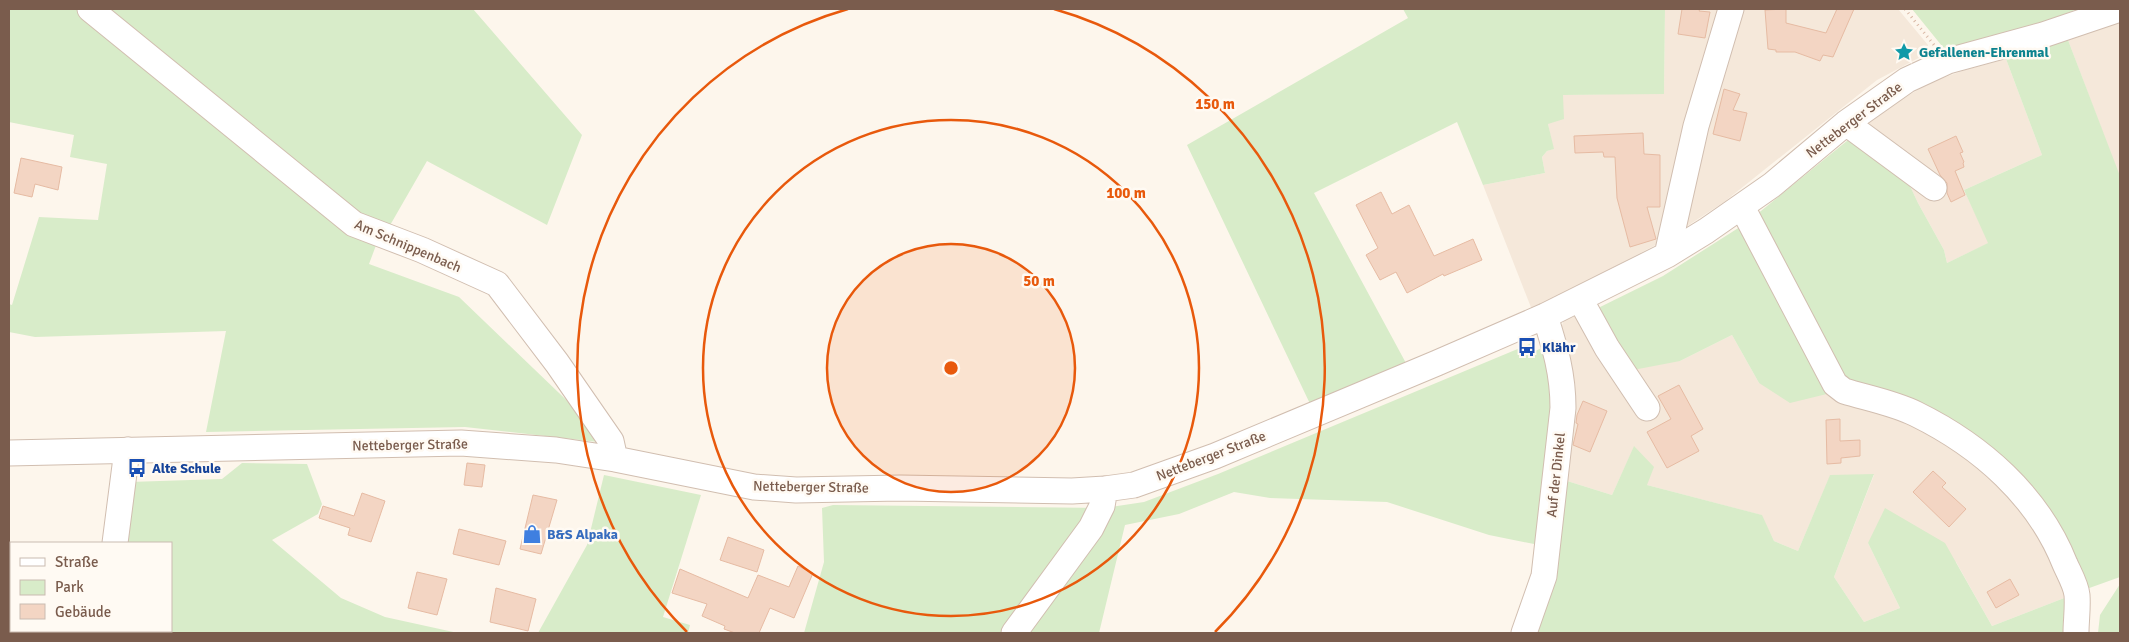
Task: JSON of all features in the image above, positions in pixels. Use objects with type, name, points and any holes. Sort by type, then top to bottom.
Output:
[{"type":"street","name":"Am Schnippenbach","points":[[90,9],[354,224],[422,250],[498,284],[557,363],[611,441],[615,459]]},
{"type":"street","points":[[1667,254],[1696,126],[1731,9]]},
{"type":"street","name":"Netteberger Straße","points":[[9,453],[460,443],[524,447],[615,459],[754,487],[796,490],[900,488],[1072,491],[1105,489],[1134,484],[1215,456],[1438,363],[1545,316],[1667,254],[1772,185],[1846,123],[1907,80],[1948,61],[2043,36],[2120,10]]},
{"type":"street","points":[[1846,123],[1934,188]]},
{"type":"street","points":[[1742,206],[1835,384],[1844,391],[1914,413],[1952,434],[1995,466],[2020,490],[2039,514],[2061,553],[2077,594],[2076,633]]},
{"type":"street","points":[[1580,299],[1607,348],[1647,408]]},
{"type":"street","name":"Auf der Dinkel","points":[[1524,633],[1544,576],[1559,459],[1562,383],[1559,362],[1545,316]]},
{"type":"street","points":[[115,542],[127,450]]},
{"type":"street","points":[[1014,633],[1091,528],[1102,506],[1105,489]]},
{"type":"path","points":[[1904,9],[1948,61]]},
{"type":"shaded area","points":[[1665,9],[1898,9],[1928,45],[1928,53],[1877,80],[1724,202],[1669,238],[1532,310],[1483,185],[1545,173],[1542,157],[1547,151],[1553,149],[1548,124],[1563,95],[1664,93]]},
{"type":"shaded area","points":[[2120,20],[2120,178],[2068,40]]},
{"type":"shaded area","points":[[2006,59],[2042,155],[1964,190],[1989,243],[1947,263],[1944,250],[1903,171],[1859,130],[1896,103],[1929,83],[1965,70]]},
{"type":"shaded area","points":[[1592,311],[1680,361],[1732,335],[1759,383],[1835,392],[1937,431],[2016,494],[2072,595],[1992,626],[1956,562],[1868,543],[1900,608],[1864,622],[1834,577],[1874,475],[1830,476],[1798,551],[1774,541],[1761,515],[1647,485],[1634,447],[1612,495],[1564,480],[1559,333],[1564,320]]},
{"type":"green space","points":[[9,9],[80,9],[378,240],[369,264],[459,297],[583,416],[598,442],[465,427],[206,432],[226,331],[35,337],[9,332],[9,304],[12,305],[39,217],[98,220],[107,164],[70,157],[74,135],[9,122]]},
{"type":"green space","points":[[99,9],[473,9],[582,135],[547,225],[427,161],[385,234]]},
{"type":"green space","points":[[1403,9],[1665,9],[1664,94],[1563,95],[1564,119],[1548,124],[1554,149],[1547,151],[1542,157],[1545,173],[1483,185],[1457,122],[1314,193],[1407,365],[1312,408],[1187,145],[1408,18]]},
{"type":"green space","points":[[1912,9],[2077,9],[2046,22],[1946,51]]},
{"type":"green space","points":[[2068,40],[2120,176],[2120,577],[2081,591],[2025,490],[1845,384],[1756,215],[1853,136],[1903,171],[1944,250],[1947,263],[1988,243],[1964,190],[2042,155],[2006,59]]},
{"type":"green space","points":[[1743,225],[1835,392],[1790,403],[1759,383],[1732,335],[1680,361],[1633,370],[1592,311],[1663,276]]},
{"type":"green space","points":[[1532,343],[1535,351],[1544,347],[1554,381],[1549,547],[1489,535],[1387,502],[1270,498],[1234,492],[1179,514],[1125,525],[1099,633],[804,633],[824,562],[822,508],[833,505],[1104,508],[1144,502],[1218,474]]},
{"type":"green space","points":[[1634,446],[1654,467],[1647,485],[1762,515],[1774,541],[1798,551],[1830,475],[1874,474],[1834,577],[1864,622],[1900,608],[1868,543],[1885,508],[1945,543],[1992,626],[2072,595],[2070,633],[1533,633],[1564,480],[1612,495]]},
{"type":"green space","points":[[242,463],[307,464],[322,504],[318,514],[272,540],[341,598],[385,617],[458,633],[111,633],[172,632],[172,542],[122,542],[129,482],[222,479]]},
{"type":"green space","points":[[604,475],[701,495],[663,617],[690,625],[688,633],[538,633],[587,545]]},
{"type":"green space","points":[[2120,584],[2120,633],[2098,633],[2100,615]]},
{"type":"building","points":[[1682,9],[1700,9],[1699,11],[1710,12],[1705,38],[1678,34]]},
{"type":"building","points":[[1786,9],[1786,23],[1826,33],[1837,9],[1854,9],[1833,57],[1823,55],[1820,61],[1795,52],[1776,52],[1776,50],[1768,49],[1765,10]]},
{"type":"building","points":[[1724,89],[1740,94],[1733,110],[1747,113],[1740,141],[1713,134]]},
{"type":"building","points":[[1643,133],[1644,154],[1660,155],[1660,207],[1647,207],[1656,239],[1630,247],[1617,198],[1615,157],[1604,157],[1603,152],[1575,153],[1574,136]]},
{"type":"building","points":[[1956,136],[1963,152],[1960,153],[1964,167],[1955,171],[1965,195],[1951,202],[1947,193],[1947,183],[1940,175],[1928,149]]},
{"type":"building","points":[[21,158],[62,167],[58,190],[35,184],[32,197],[14,193]]},
{"type":"building","points":[[1381,192],[1392,214],[1409,205],[1434,256],[1473,239],[1482,260],[1444,276],[1443,274],[1407,293],[1396,272],[1380,280],[1366,255],[1378,248],[1356,205]]},
{"type":"building","points":[[1679,385],[1703,429],[1691,436],[1699,451],[1667,468],[1647,432],[1671,419],[1658,396]]},
{"type":"building","points":[[1583,401],[1607,411],[1590,452],[1573,445],[1578,424],[1576,423],[1577,415]]},
{"type":"building","points":[[1840,419],[1840,441],[1860,440],[1860,456],[1841,458],[1841,463],[1827,464],[1826,420]]},
{"type":"building","points":[[467,463],[485,465],[482,487],[464,485]]},
{"type":"building","points":[[1933,471],[1946,483],[1942,487],[1966,509],[1949,527],[1913,492]]},
{"type":"building","points":[[362,493],[385,501],[371,542],[348,535],[350,528],[319,518],[323,506],[354,516]]},
{"type":"building","points":[[533,495],[557,500],[541,554],[520,549]]},
{"type":"building","points":[[459,529],[506,541],[499,565],[453,554]]},
{"type":"building","points":[[728,537],[764,550],[757,572],[720,560]]},
{"type":"building","points":[[798,566],[813,573],[794,618],[770,608],[759,633],[735,633],[724,629],[725,626],[702,616],[707,604],[672,593],[680,569],[748,598],[758,575],[789,587]]},
{"type":"building","points":[[417,572],[447,579],[437,615],[408,608]]},
{"type":"building","points":[[2010,579],[2019,595],[1996,608],[1987,592]]},
{"type":"building","points":[[496,588],[536,599],[528,631],[490,622]]},
{"type":"place","name":"Gefallenen-Ehrenmal","points":[[1904,52]]},
{"type":"place","name":"Klähr","points":[[1527,347]]},
{"type":"place","name":"Alte Schule","points":[[137,468]]},
{"type":"place","name":"B&S Alpaka","points":[[532,534]]}]
